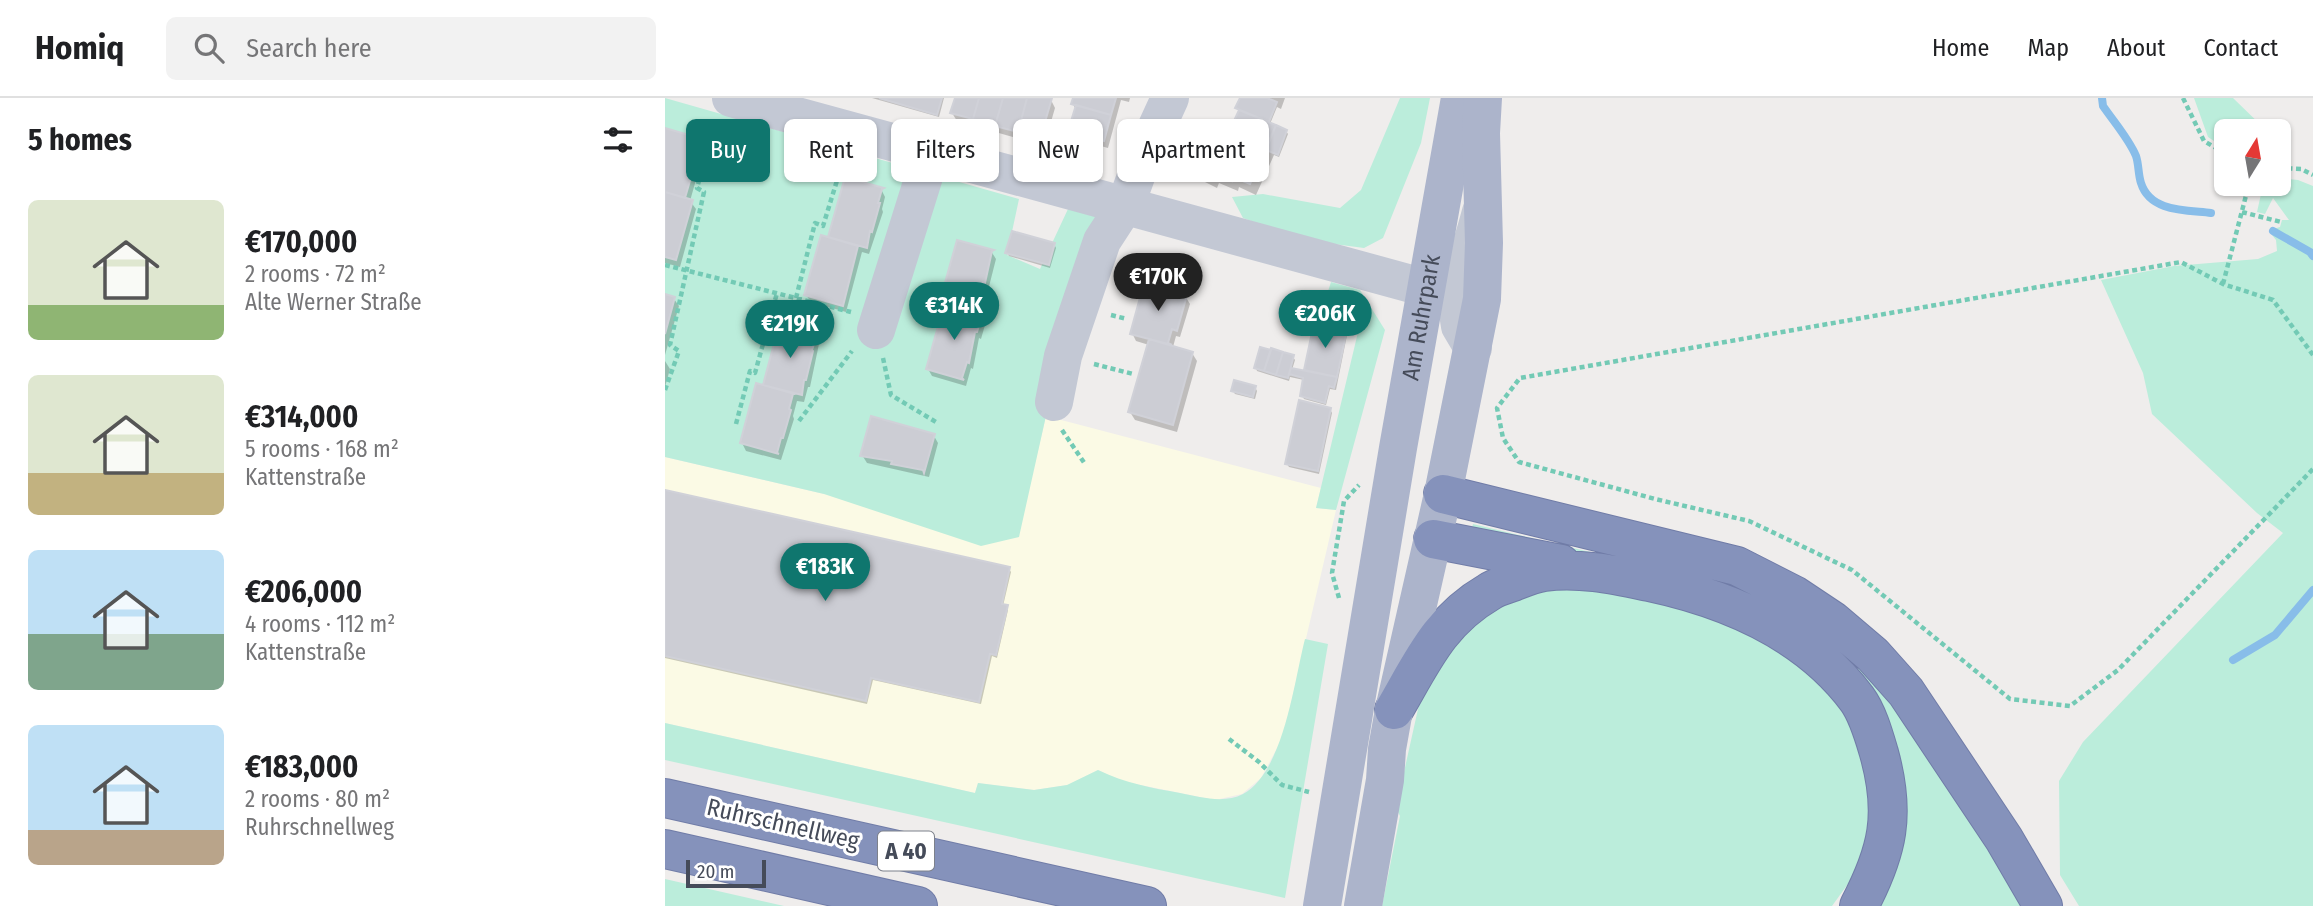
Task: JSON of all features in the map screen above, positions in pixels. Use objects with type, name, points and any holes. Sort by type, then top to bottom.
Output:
[{"type":"highway","points":[[1443,494],[1737,566],[1794,595],[1833,621],[1873,654],[1906,692],[2004,839],[2043,906]]},
{"type":"highway","points":[[1433,538],[1673,587],[1756,616],[1821,658],[1859,701],[1881,761],[1888,808],[1886,842],[1874,877],[1859,906]]},
{"type":"highway","points":[[1394,710],[1436,638],[1458,613],[1491,590],[1543,572],[1603,572]]},
{"type":"highway","name":"Ruhrschnellweg","points":[[665,798],[1147,906]]},
{"type":"highway","name":"Ruhrschnellweg","points":[[665,849],[918,906]]},
{"type":"main road","name":"Am Ruhrpark","points":[[1323,900],[1460,98]]},
{"type":"main road","points":[[1364,903],[1394,710],[1443,494],[1482,299],[1483,98]]},
{"type":"main road","points":[[1384,537],[1443,494]]},
{"type":"main road","points":[[1384,537],[1433,538]]},
{"type":"street","points":[[1054,402],[1063,356],[1102,241],[1126,204],[1143,157],[1170,98]]},
{"type":"street","points":[[725,104],[792,119]]},
{"type":"street","points":[[999,171],[1426,288],[1450,299],[1458,313],[1460,326],[1473,348]]},
{"type":"street","points":[[878,325],[923,182]]},
{"type":"street","points":[[1426,288],[1452,273],[1467,259],[1484,199]]},
{"type":"path","points":[[2183,98],[2204,141],[2214,147]]},
{"type":"path","points":[[665,390],[679,351],[670,345],[704,192],[697,188],[725,104]]},
{"type":"path","points":[[2291,168],[2301,169],[2313,175]]},
{"type":"path","points":[[796,298],[815,223],[824,226],[837,182]]},
{"type":"path","points":[[2223,284],[2246,196]]},
{"type":"path","points":[[2242,212],[2281,222]]},
{"type":"path","points":[[2313,355],[2273,300],[2223,284],[2181,262],[1520,378],[1497,408],[1503,438],[1519,462],[1749,521],[1852,570],[2010,699],[2070,706],[2117,670],[2313,470]]},
{"type":"path","points":[[665,265],[796,298],[878,325]]},
{"type":"path","points":[[736,424],[750,371],[755,373],[777,293]]},
{"type":"path","points":[[799,421],[862,338],[878,325]]},
{"type":"path","points":[[878,325],[891,395],[936,422]]},
{"type":"path","points":[[1063,356],[1133,374]]},
{"type":"path","points":[[1229,739],[1282,785]]},
{"type":"shaded area","points":[[1046,416],[1321,488],[1316,508],[1336,510],[1283,737],[1261,778],[1242,794],[1215,800],[1121,781],[1098,770],[1068,785],[1034,790],[978,783],[975,793],[665,723],[665,457],[824,494],[1035,463]]},
{"type":"green space","points":[[665,98],[739,119],[686,119],[686,182],[770,182],[770,128],[784,132],[784,182],[877,182],[877,158],[891,162],[891,182],[959,182],[1019,199],[1007,255],[1040,269],[1068,209],[1097,217],[1046,416],[1019,537],[981,546],[824,494],[665,457]]},
{"type":"green space","points":[[1400,98],[1430,98],[1421,143],[1383,238],[1364,248],[1304,240],[1243,218],[1232,197],[1263,194],[1340,208],[1361,190]]},
{"type":"green space","points":[[2194,98],[2233,98],[2255,119],[2214,119],[2214,141],[2208,137]]},
{"type":"green space","points":[[2291,179],[2313,186],[2313,906],[2079,906],[2060,875],[2059,781],[2083,742],[2283,533],[2257,513],[2152,414],[2143,373],[2101,280],[2174,266],[2258,259],[2277,251],[2273,229],[2280,227],[2282,220],[2289,220],[2273,198],[2265,214],[2257,212],[2261,196],[2291,196]]},
{"type":"green space","points":[[1331,282],[1360,290],[1385,330],[1336,510],[1316,508],[1359,328],[1321,313]]},
{"type":"green space","points":[[1473,524],[1733,586],[1803,622],[1873,679],[1907,720],[2024,906],[1872,906],[1890,873],[1842,666],[1471,531]]},
{"type":"green space","points":[[1597,585],[1712,616],[1796,659],[1840,704],[1872,775],[1867,835],[1862,856],[1853,877],[1832,906],[1382,906],[1400,816],[1396,808],[1424,682],[1458,632],[1520,593]]},
{"type":"green space","points":[[1305,639],[1328,644],[1285,898],[665,760],[665,723],[975,793],[978,783],[1034,790],[1067,785],[1098,770],[1149,787],[1204,798],[1228,799],[1243,794],[1257,783],[1278,746]]},
{"type":"green space","points":[[665,879],[784,906],[665,906]]},
{"type":"building","points":[[879,98],[942,98],[937,115]]},
{"type":"building","points":[[955,98],[979,98],[973,119],[950,113]]},
{"type":"building","points":[[979,98],[1003,98],[997,119],[973,119]]},
{"type":"building","points":[[1003,98],[1027,98],[1021,119],[1013,119],[1013,131],[999,127],[997,119]]},
{"type":"building","points":[[1027,98],[1052,98],[1046,119],[1021,119]]},
{"type":"building","points":[[1073,98],[1116,98],[1111,115],[1071,104]]},
{"type":"building","points":[[1240,98],[1267,98],[1277,102],[1269,122],[1269,119],[1262,119],[1235,108]]},
{"type":"building","points":[[1076,105],[1111,115],[1104,141],[1103,119],[1072,119]]},
{"type":"building","points":[[1239,110],[1261,119],[1235,119]]},
{"type":"building","points":[[1269,122],[1276,125],[1269,141]]},
{"type":"building","points":[[1276,125],[1287,130],[1278,155],[1269,151],[1269,142]]},
{"type":"building","points":[[665,128],[686,134],[686,182],[690,182],[685,198],[665,192]]},
{"type":"building","points":[[844,182],[863,182],[884,188],[867,248],[828,237]]},
{"type":"building","points":[[665,192],[693,200],[676,260],[665,257]]},
{"type":"building","points":[[1012,231],[1055,243],[1049,265],[1005,253]]},
{"type":"building","points":[[821,235],[858,246],[843,306],[804,295]]},
{"type":"building","points":[[957,240],[994,250],[976,315],[939,304]]},
{"type":"building","points":[[1144,283],[1187,295],[1177,331],[1172,329],[1168,343],[1172,345],[1130,334]]},
{"type":"building","points":[[665,294],[675,297],[665,334]]},
{"type":"building","points":[[944,305],[982,316],[962,378],[964,380],[926,369]]},
{"type":"building","points":[[1314,323],[1347,330],[1337,377],[1304,370]]},
{"type":"building","points":[[779,325],[817,335],[802,395],[763,385]]},
{"type":"building","points":[[1149,339],[1193,352],[1173,425],[1128,412]]},
{"type":"building","points":[[1260,347],[1271,350],[1264,371],[1254,368]]},
{"type":"building","points":[[1271,348],[1283,352],[1276,375],[1264,371]]},
{"type":"building","points":[[1283,352],[1294,355],[1288,378],[1276,375]]},
{"type":"building","points":[[1291,368],[1337,377],[1334,388],[1329,386],[1325,403],[1300,396],[1303,378],[1289,374]]},
{"type":"building","points":[[1234,380],[1256,386],[1253,397],[1231,391]]},
{"type":"building","points":[[756,383],[795,394],[777,453],[779,454],[740,443]]},
{"type":"building","points":[[1299,400],[1331,408],[1318,471],[1285,464]]},
{"type":"building","points":[[871,416],[935,434],[924,473],[923,470],[891,464],[892,461],[860,456]]},
{"type":"building","points":[[665,490],[1010,567],[1002,604],[1008,605],[996,655],[990,654],[979,702],[871,678],[866,701],[665,656]]},
{"type":"waterway","points":[[2102,98],[2103,106],[2136,156],[2140,180],[2152,199],[2170,208],[2211,213]]},
{"type":"waterway","points":[[2273,231],[2313,256]]},
{"type":"waterway","points":[[2233,660],[2275,635],[2313,590]]}]
